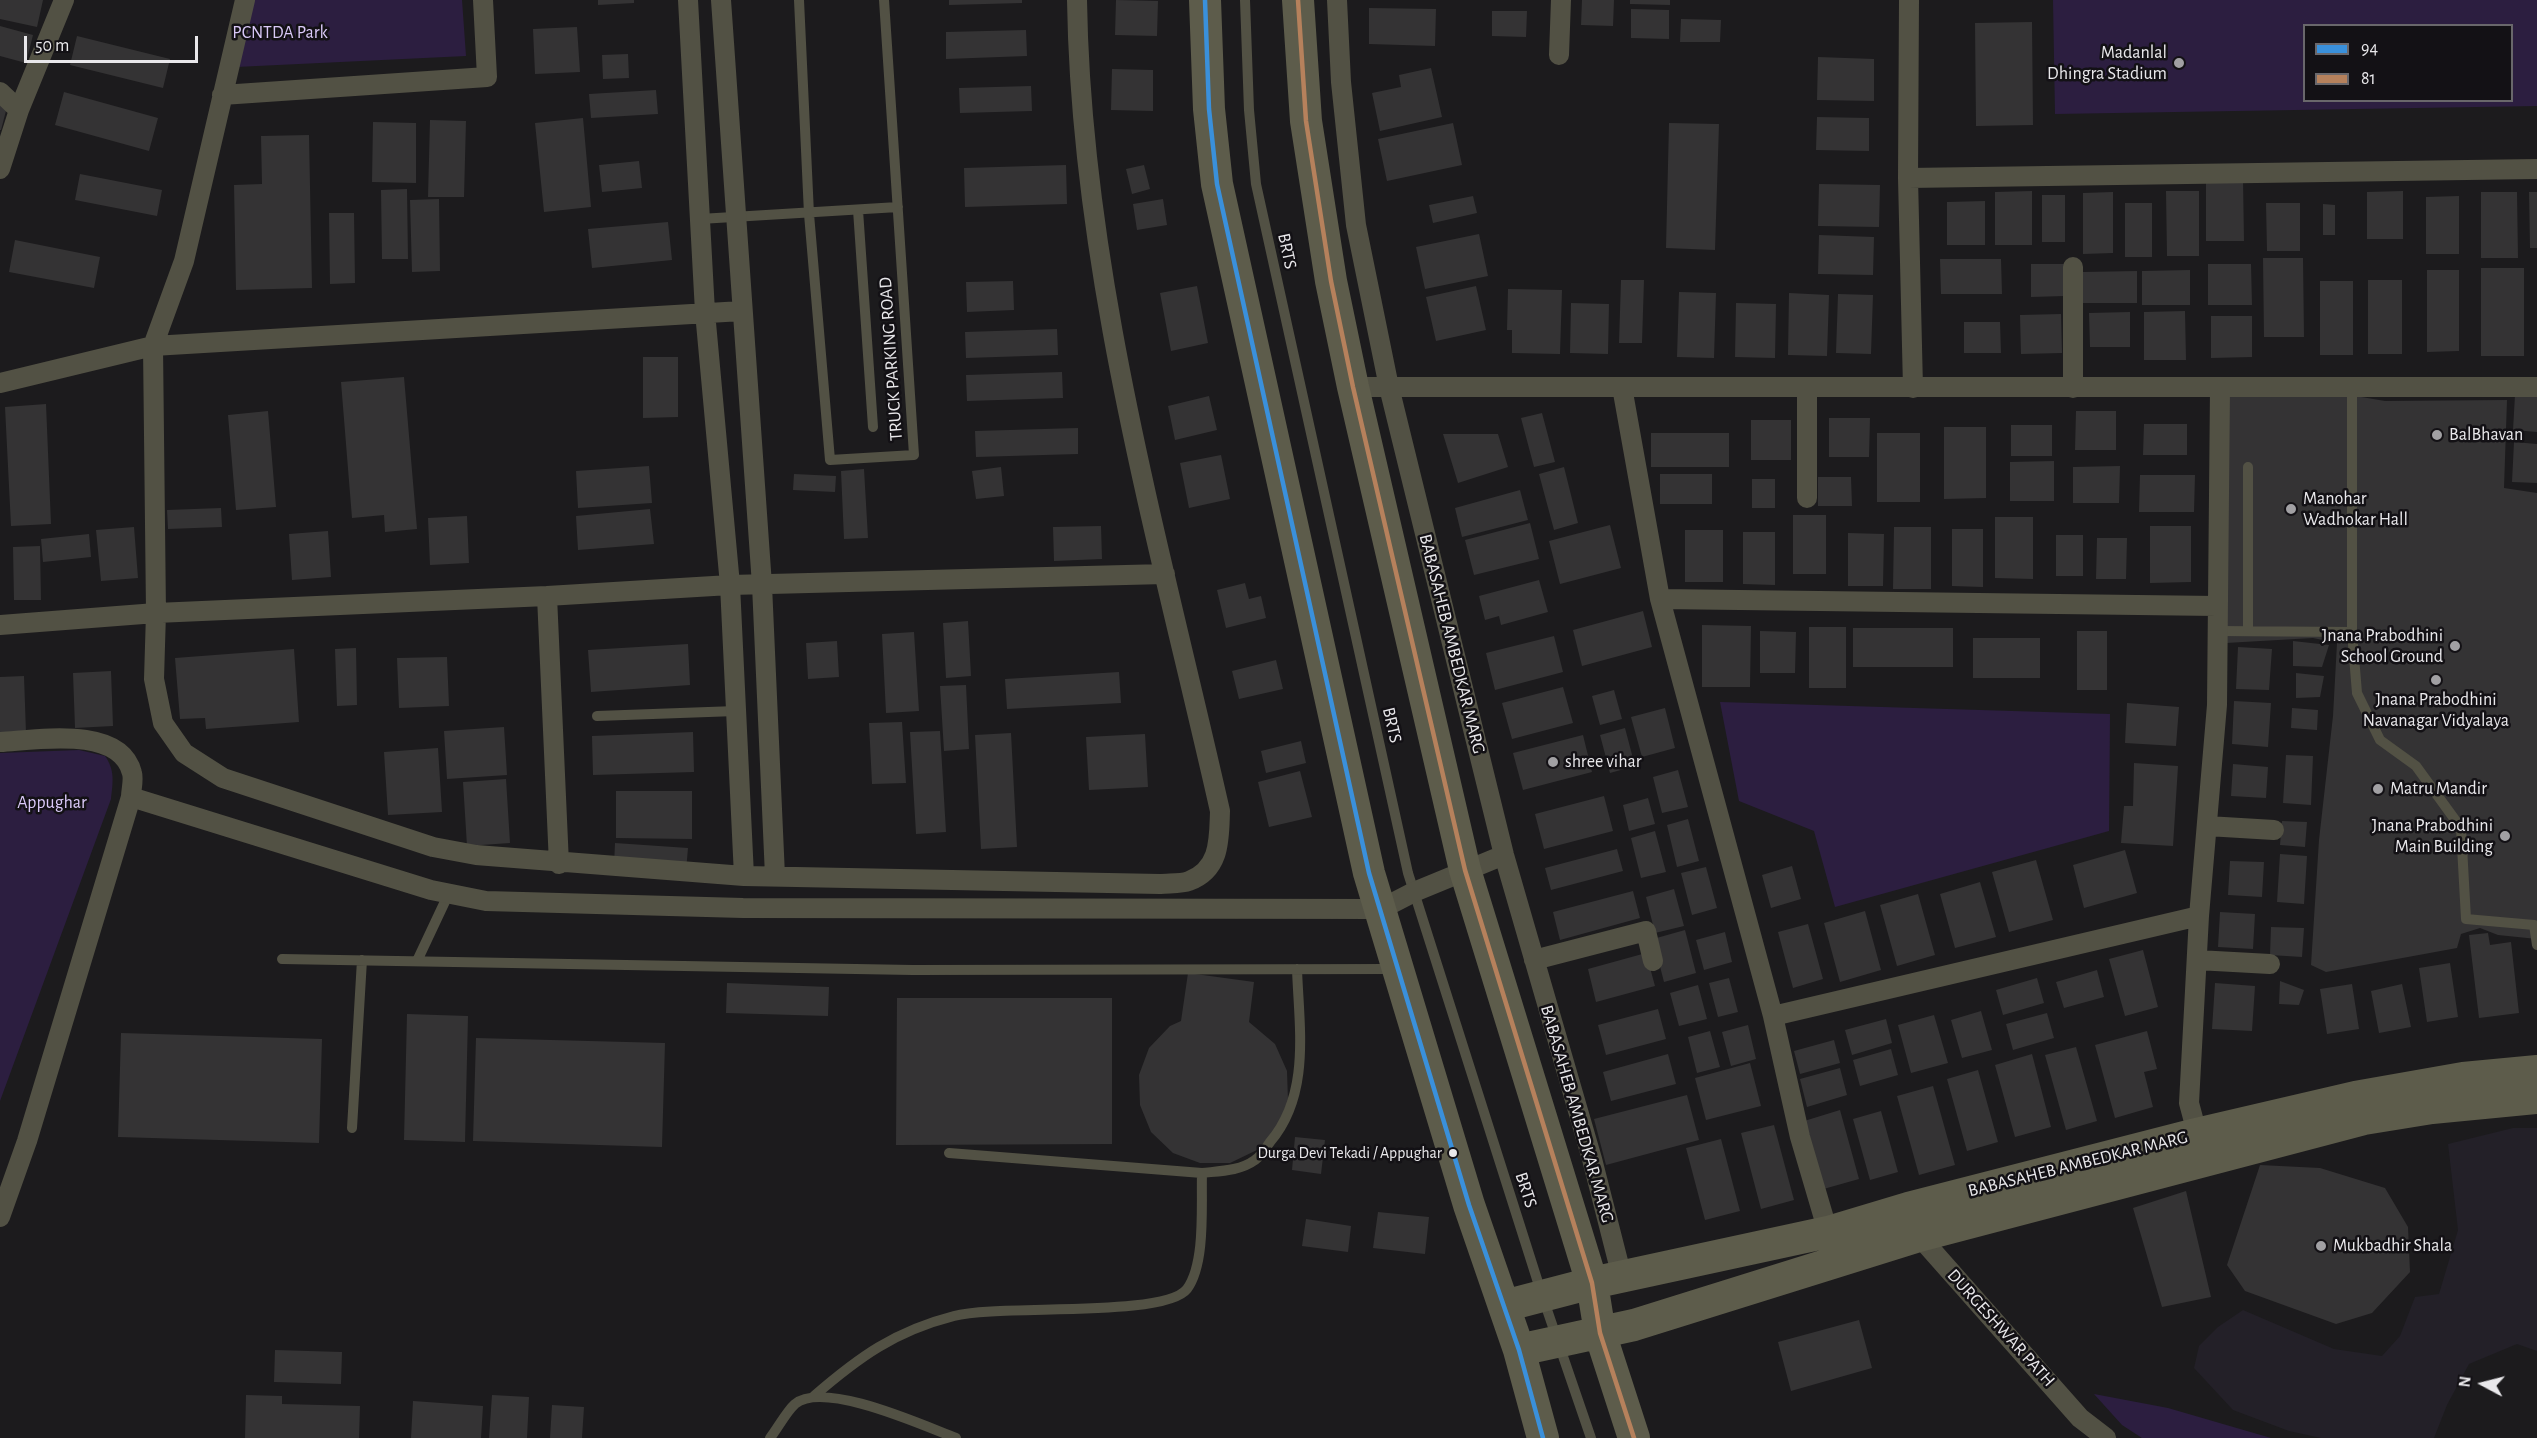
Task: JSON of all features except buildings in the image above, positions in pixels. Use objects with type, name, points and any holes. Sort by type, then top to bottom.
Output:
[{"type":"main road","points":[[1205,0],[1209,109],[1217,184],[1369,873],[1466,1196],[1519,1350],[1543,1438]]},
{"type":"main road","name":"BABASAHEB AMBEDKAR MARG","points":[[1298,0],[1306,122],[1331,281],[1353,387],[1465,870],[1592,1283],[1600,1334]]},
{"type":"main road","name":"BABASAHEB AMBEDKAR MARG","points":[[1519,1350],[1634,1325],[1914,1222],[2201,1147],[2355,1097],[2463,1078],[2537,1071]]},
{"type":"main road","name":"BABASAHEB AMBEDKAR MARG","points":[[2201,1147],[2432,1108],[2537,1098]]},
{"type":"main road","name":"BABASAHEB AMBEDKAR MARG","points":[[1504,1306],[1592,1283],[1828,1232],[1914,1222]]},
{"type":"main road","name":"BABASAHEB AMBEDKAR MARG","points":[[1622,1277],[1634,1325]]},
{"type":"main road","points":[[1600,1334],[1634,1438]]},
{"type":"street","points":[[0,169],[19,110],[64,0]]},
{"type":"street","points":[[245,0],[184,261],[153,346],[156,613],[154,679],[163,723],[184,753],[223,778],[433,847],[477,855],[559,864],[744,876],[1160,884],[1190,881],[1208,867],[1219,850],[1220,811],[1165,574],[1102,273],[1080,82],[1077,0]]},
{"type":"street","points":[[222,95],[487,77],[483,0]]},
{"type":"street","points":[[688,0],[705,312],[730,585],[744,876]]},
{"type":"street","points":[[721,0],[762,585],[775,876]]},
{"type":"street","name":"BABASAHEB AMBEDKAR MARG","points":[[1337,0],[1341,82],[1356,225],[1389,387],[1504,855],[1622,1277]]},
{"type":"street","points":[[1559,55],[1561,0]]},
{"type":"street","points":[[1909,0],[1908,178],[1913,388]]},
{"type":"street","points":[[0,92],[19,110]]},
{"type":"street","points":[[1908,178],[2537,169]]},
{"type":"street","points":[[2073,267],[2073,388]]},
{"type":"street","points":[[0,383],[153,346],[742,311]]},
{"type":"street","points":[[1353,387],[1510,389],[2537,387]]},
{"type":"street","points":[[1622,387],[1660,599],[1773,1016],[1800,1137],[1828,1232]]},
{"type":"street","points":[[1807,387],[1807,498]]},
{"type":"street","points":[[2201,1147],[2188,1103],[2199,916],[2217,705],[2220,389]]},
{"type":"street","points":[[0,625],[156,613],[547,596],[730,585],[1165,574]]},
{"type":"street","points":[[547,596],[559,864]]},
{"type":"street","points":[[1660,599],[2217,606]]},
{"type":"street","points":[[0,742],[74,738],[94,740],[111,747],[123,756],[132,773],[131,797],[27,1141],[0,1217]]},
{"type":"street","points":[[131,797],[449,893],[486,901],[535,904],[743,908],[1381,909],[1414,892],[1504,855]]},
{"type":"street","points":[[2207,825],[2274,830]]},
{"type":"street","points":[[1773,1016],[2199,916]]},
{"type":"street","points":[[1534,960],[1646,931],[1653,961]]},
{"type":"street","points":[[2197,960],[2270,964]]},
{"type":"street","name":"DURGESHWAR PATH","points":[[1914,1222],[2080,1418],[2106,1438]]},
{"type":"lane","name":"TRUCK PARKING ROAD","points":[[799,0],[809,213],[830,460],[914,455],[885,0]]},
{"type":"lane","name":"BRTS","points":[[1245,0],[1249,110],[1256,184],[1414,892],[1542,1295],[1591,1438]]},
{"type":"lane","points":[[700,219],[898,207]]},
{"type":"lane","points":[[858,210],[873,427]]},
{"type":"lane","points":[[2352,388],[2352,632],[2357,693],[2380,740],[2416,766],[2461,828],[2466,919],[2534,925],[2537,945]]},
{"type":"lane","points":[[2248,467],[2248,631]]},
{"type":"lane","points":[[2217,631],[2352,632]]},
{"type":"lane","points":[[597,716],[736,711]]},
{"type":"lane","points":[[417,961],[449,893]]},
{"type":"lane","points":[[282,959],[913,970],[1397,969]]},
{"type":"lane","points":[[352,1128],[362,960]]},
{"type":"lane","points":[[949,1153],[1202,1173],[1231,1171],[1256,1160],[1278,1133],[1293,1101],[1300,1071],[1297,969]]},
{"type":"lane","points":[[770,1438],[796,1403],[814,1396],[847,1367],[880,1344],[910,1329],[957,1315],[999,1310],[1134,1306],[1168,1300],[1186,1290],[1196,1270],[1202,1173]]},
{"type":"lane","points":[[814,1396],[861,1404],[956,1438]]},
{"type":"shaded area","points":[[2513,1128],[2537,1128],[2537,1351],[2517,1344],[2469,1364],[2447,1405],[2434,1438],[2321,1438],[2289,1431],[2233,1410],[2194,1368],[2199,1346],[2218,1327],[2243,1310],[2334,1349],[2382,1356],[2400,1336],[2415,1297],[2439,1294],[2458,1230],[2448,1144]]},
{"type":"green space","name":"PCNTDA Park","points":[[254,0],[462,0],[466,56],[236,67]]},
{"type":"green space","name":"Madanlal Dhingra Stadium","points":[[2053,0],[2537,0],[2537,106],[2055,114]]},
{"type":"green space","points":[[1720,702],[2110,714],[2109,831],[1835,907],[1814,831],[1739,801]]},
{"type":"green space","name":"Appughar","points":[[79,750],[105,756],[112,771],[111,799],[0,1101],[0,753]]},
{"type":"green space","points":[[2094,1394],[2168,1408],[2271,1438],[2142,1438],[2122,1425]]},
{"type":"transit line","name":"94","points":[[1205,0],[1209,109],[1217,184],[1369,873],[1469,1205],[1519,1350],[1543,1438]]},
{"type":"transit line","name":"81","points":[[1298,0],[1306,121],[1331,281],[1353,387],[1465,870],[1592,1283],[1600,1333],[1634,1438]]},
{"type":"place","name":"Madanlal Dhingra Stadium","points":[[2179,63]]},
{"type":"place","name":"BalBhavan","points":[[2437,435]]},
{"type":"place","name":"Manohar Wadhokar Hall","points":[[2291,509]]},
{"type":"place","name":"Jnana Prabodhini School Ground","points":[[2455,646]]},
{"type":"place","name":"Jnana Prabodhini Navanagar Vidyalaya","points":[[2436,680]]},
{"type":"place","name":"shree vihar","points":[[1553,762]]},
{"type":"place","name":"Matru Mandir","points":[[2378,789]]},
{"type":"place","name":"Jnana Prabodhini Main Building","points":[[2505,836]]},
{"type":"place","name":"Durga Devi Tekadi / Appughar","points":[[1453,1153]]},
{"type":"place","name":"Mukbadhir Shala","points":[[2321,1246]]}]
